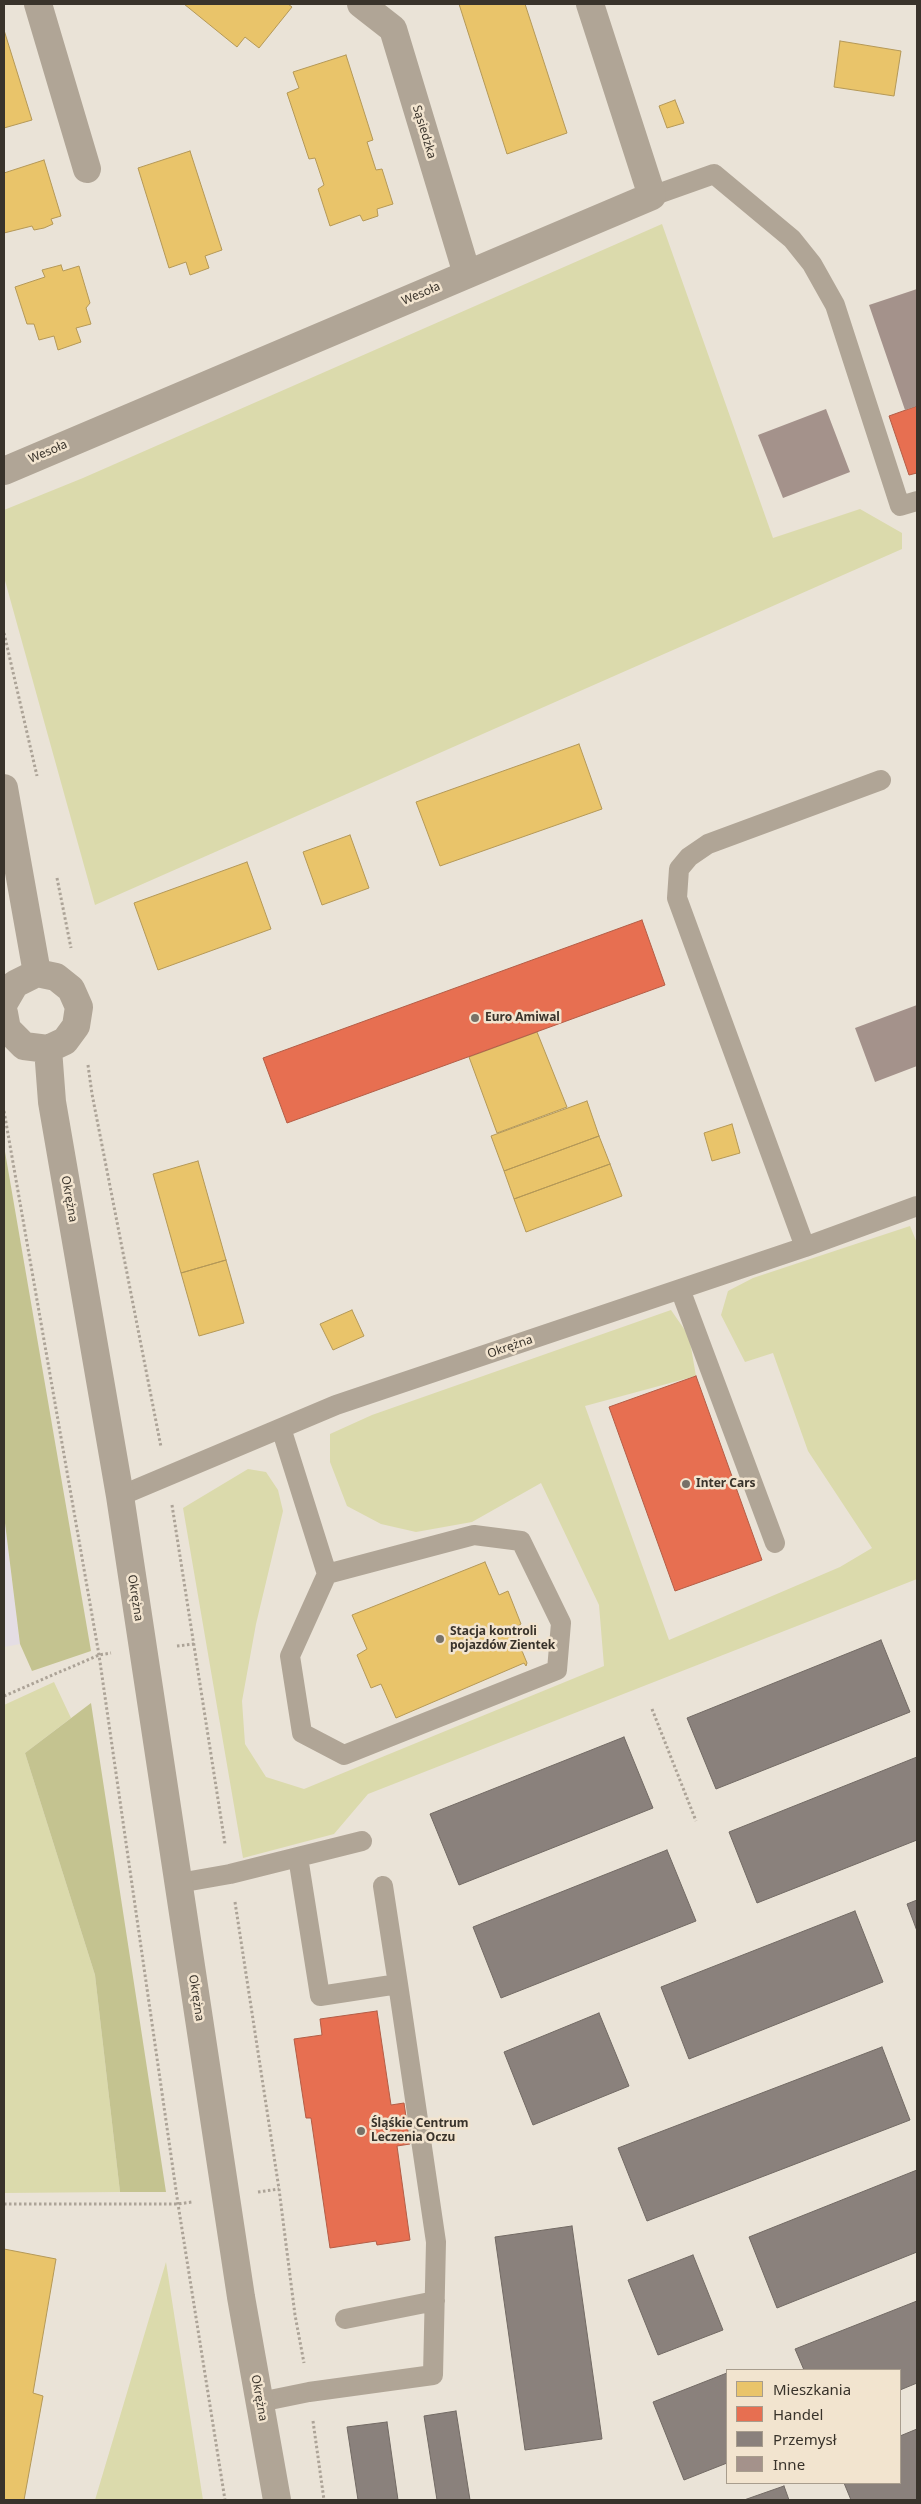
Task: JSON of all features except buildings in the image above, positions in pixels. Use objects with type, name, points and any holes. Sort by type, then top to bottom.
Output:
[{"type":"street","points":[[38,4],[87,169]]},
{"type":"street","name":"Sąsiedzka","points":[[361,4],[393,29],[467,274]]},
{"type":"street","points":[[590,4],[652,196]]},
{"type":"street","name":"Wesoła","points":[[4,471],[652,196]]},
{"type":"street","points":[[4,788],[37,973]]},
{"type":"street","points":[[37,973],[56,977],[72,989],[79,1007],[76,1026],[65,1041],[48,1049],[24,1046],[4,1019],[14,984],[37,973]]},
{"type":"street","name":"Okrężna","points":[[48,1049],[52,1102],[120,1496],[238,2278],[277,2500]]},
{"type":"lane","points":[[652,196],[714,174],[792,239],[812,264],[835,305],[900,506],[917,501]]},
{"type":"lane","points":[[805,1247],[677,898],[679,869],[688,857],[708,844],[881,780]]},
{"type":"lane","name":"Okrężna","points":[[120,1496],[336,1405],[805,1247],[911,1208]]},
{"type":"lane","points":[[680,1289],[775,1543]]},
{"type":"lane","points":[[281,1428],[327,1574],[290,1656],[302,1733],[344,1755],[557,1670],[561,1622],[521,1541],[474,1535],[327,1574]]},
{"type":"lane","points":[[179,1883],[230,1874],[362,1841]]},
{"type":"lane","points":[[298,1857],[320,1996],[398,1984]]},
{"type":"lane","points":[[260,2402],[308,2392],[433,2374],[436,2242],[383,1886]]},
{"type":"lane","points":[[345,2319],[435,2301]]},
{"type":"path","points":[[4,633],[37,779]]},
{"type":"path","points":[[56,875],[72,952]]},
{"type":"path","points":[[87,1055],[92,1094],[167,1476],[279,2189],[295,2314],[324,2500]]},
{"type":"path","points":[[4,1110],[99,1655],[178,2204],[225,2500]]},
{"type":"path","points":[[4,1696],[99,1655]]},
{"type":"path","points":[[652,1709],[696,1821]]},
{"type":"path","points":[[4,2204],[178,2204]]},
{"type":"shaded area","points":[[4,1146],[91,1651],[32,1671],[20,1644],[4,1515]]},
{"type":"shaded area","points":[[4,1515],[20,1644],[4,1647]]},
{"type":"shaded area","points":[[91,1703],[166,2192],[120,2192],[95,1975],[25,1753]]},
{"type":"green space","points":[[662,224],[773,538],[860,509],[902,533],[902,549],[95,905],[4,577],[4,510],[83,478]]},
{"type":"green space","points":[[910,1226],[917,1243],[917,1579],[368,1794],[334,1834],[243,1858],[183,1508],[248,1469],[266,1472],[278,1490],[283,1511],[256,1624],[242,1701],[245,1744],[266,1777],[304,1789],[604,1666],[599,1605],[541,1483],[472,1522],[416,1532],[381,1524],[347,1506],[330,1462],[330,1434],[372,1415],[671,1310],[689,1336],[696,1376],[585,1406],[669,1640],[840,1567],[872,1548],[808,1451],[773,1353],[745,1362],[721,1315],[728,1291],[753,1278]]},
{"type":"green space","points":[[54,1682],[71,1718],[25,1753],[95,1975],[120,2192],[4,2193],[4,1705]]},
{"type":"green space","points":[[166,2262],[203,2500],[95,2500]]},
{"type":"place","name":"Euro Amiwal","points":[[475,1018]]},
{"type":"place","name":"Inter Cars","points":[[686,1484]]},
{"type":"place","name":"Stacja kontroli pojazdów Zientek","points":[[440,1639]]},
{"type":"place","name":"Śląśkie Centrum Leczenia Oczu","points":[[361,2131]]}]
